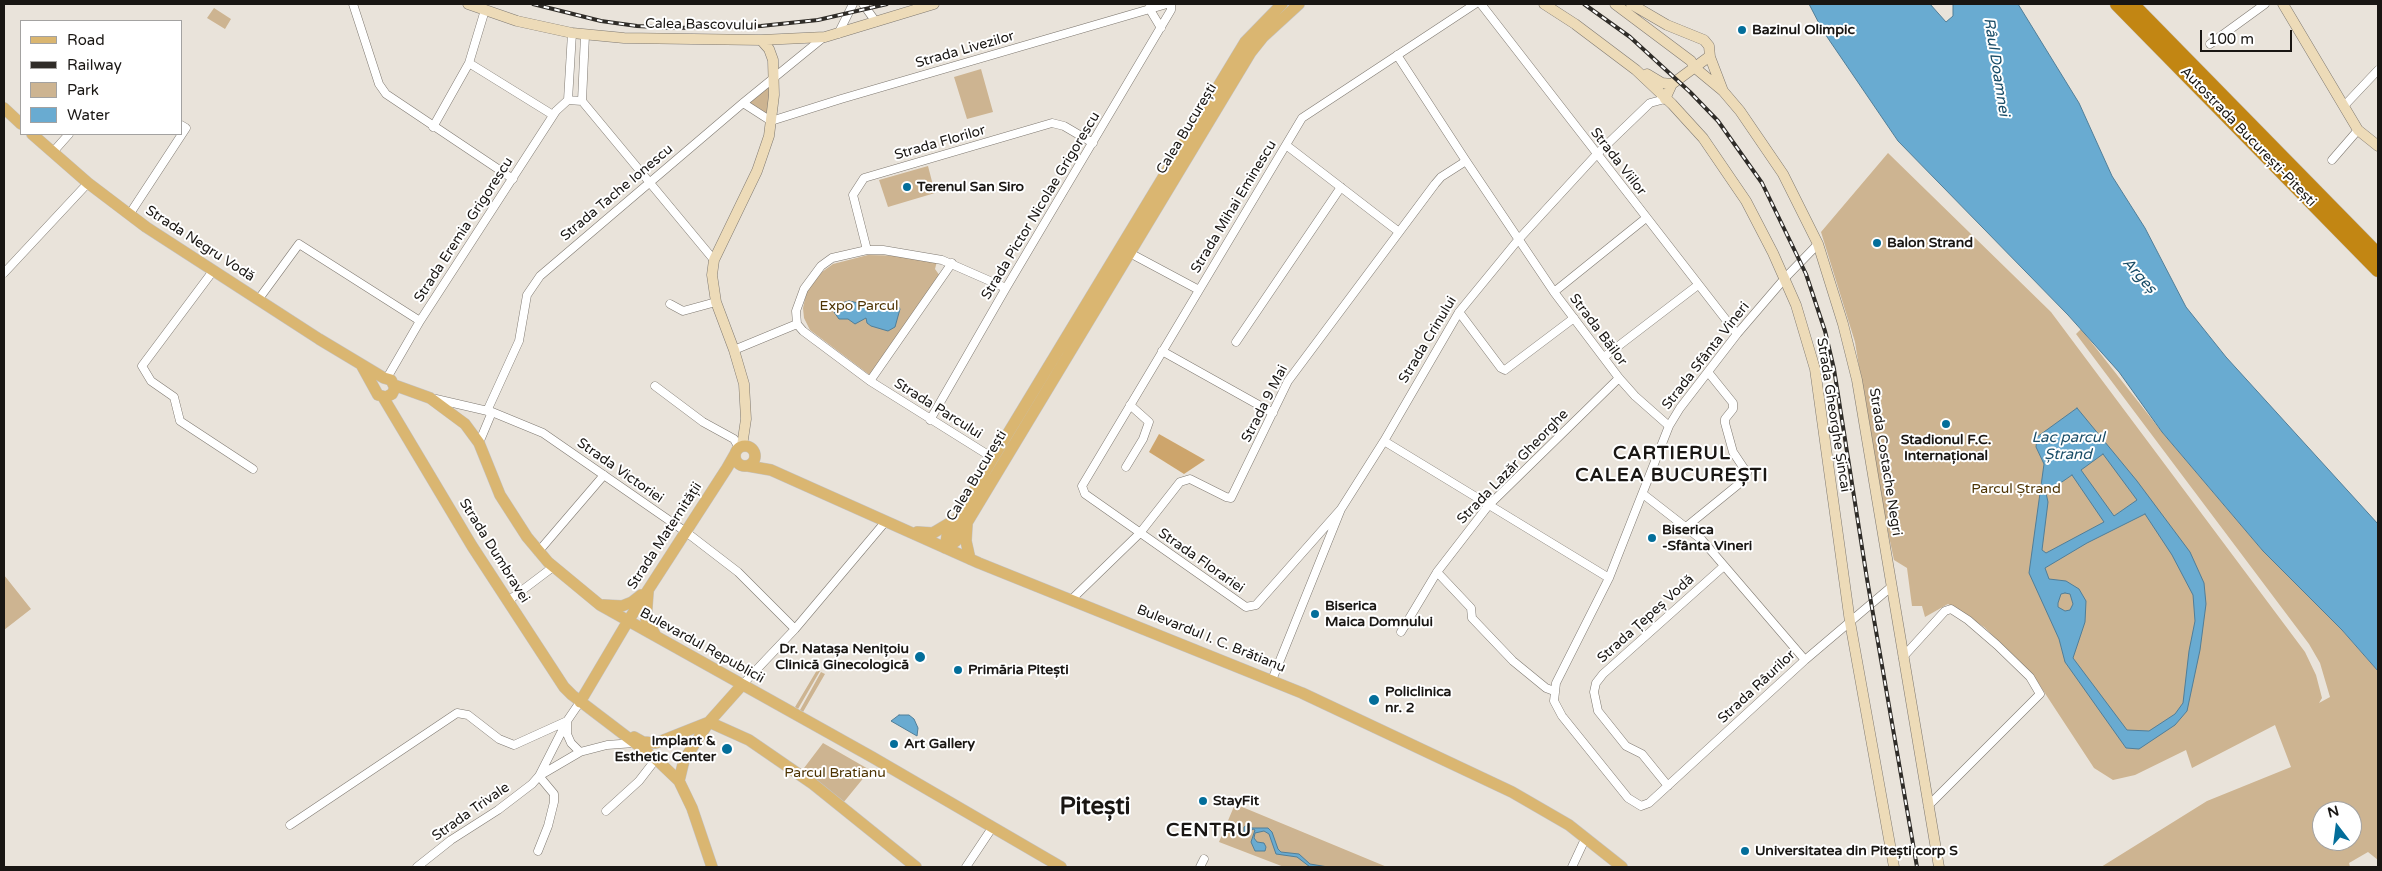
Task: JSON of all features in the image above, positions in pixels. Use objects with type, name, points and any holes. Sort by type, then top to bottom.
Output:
[{"type":"highway","name":"Autostrada București-Pitești","points":[[2117,4],[2378,270]]},
{"type":"highway","name":"Autostrada București-Pitești","points":[[2132,4],[2378,255]]},
{"type":"main road","name":"Calea Bascovului","points":[[468,4],[517,21],[585,35],[761,40],[825,37],[934,4]]},
{"type":"main road","name":"Calea București","points":[[945,548],[947,536],[963,519],[1125,251],[1245,42],[1282,4]]},
{"type":"main road","name":"Calea București","points":[[963,519],[992,458],[1251,52],[1263,37],[1298,4]]},
{"type":"main road","name":"Strada Gheorghe Șincai","points":[[1544,4],[1576,24],[1636,70],[1703,138],[1720,160],[1757,221],[1785,278],[1802,322],[1815,369],[1850,622],[1894,867]]},
{"type":"main road","name":"Strada Costache Negri","points":[[1615,4],[1691,61],[1694,67],[1723,91],[1740,111],[1783,174],[1818,244],[1854,362],[1939,867]]},
{"type":"main road","name":"Strada Costache Negri","points":[[1631,4],[1667,25]]},
{"type":"main road","points":[[2283,4],[2358,130],[2378,146]]},
{"type":"main road","name":"Strada Costache Negri","points":[[1633,16],[1667,25],[1704,40],[1709,46],[1710,56],[1723,91]]},
{"type":"main road","points":[[745,455],[744,384],[734,350],[716,302],[712,282],[714,260],[760,162],[771,121],[774,78],[772,54],[761,40]]},
{"type":"main road","points":[[1665,98],[1672,84],[1710,56]]},
{"type":"main road","points":[[1636,70],[1662,83],[1672,84]]},
{"type":"main road","points":[[4,108],[20,123]]},
{"type":"main road","name":"Strada Negru Vodă","points":[[33,135],[88,183],[129,215],[258,300],[362,366],[388,380]]},
{"type":"main road","name":"Strada Negru Vodă","points":[[362,366],[375,387]]},
{"type":"main road","points":[[388,380],[392,394],[383,397],[376,392],[375,387],[377,382],[388,380]]},
{"type":"main road","name":"Bulevardul Republicii","points":[[388,380],[430,398],[465,424],[479,443],[500,495],[538,552],[600,605],[872,757],[1061,867]]},
{"type":"main road","name":"Strada Dumbravei","points":[[383,397],[467,538],[564,687],[580,702],[611,724]]},
{"type":"main road","name":"Strada Maternității","points":[[580,702],[649,587],[727,468],[745,455]]},
{"type":"main road","name":"Bulevardul I. C. Brătianu","points":[[745,455],[771,470],[970,559],[1272,680],[1512,792],[1553,815],[1586,837],[1622,867]]},
{"type":"main road","points":[[910,531],[933,532],[963,519],[970,559]]},
{"type":"main road","points":[[600,605],[617,606],[628,604],[649,587]]},
{"type":"main road","points":[[649,587],[646,619],[657,637]]},
{"type":"main road","points":[[679,781],[682,765],[710,722],[742,685]]},
{"type":"main road","points":[[611,724],[649,744],[662,741],[710,722],[731,730],[749,740],[812,784],[910,866]]},
{"type":"main road","points":[[611,724],[656,759],[679,781],[692,808],[712,867]]},
{"type":"street","points":[[353,4],[382,89],[393,100],[513,179]]},
{"type":"street","points":[[838,34],[853,4]]},
{"type":"street","points":[[862,4],[876,22]]},
{"type":"street","name":"Strada Livezilor","points":[[771,121],[1166,4]]},
{"type":"street","name":"Strada Pictor Nicolae Grigorescu","points":[[930,420],[1006,288],[1161,28],[1171,10],[1171,4]]},
{"type":"street","name":"Strada Mihai Eminescu","points":[[1082,486],[1304,116],[1475,4]]},
{"type":"street","name":"Strada Viilor","points":[[1481,4],[1737,334]]},
{"type":"street","points":[[2210,44],[2265,4]]},
{"type":"street","points":[[1149,8],[1161,28]]},
{"type":"street","points":[[433,126],[470,63],[485,10]]},
{"type":"street","points":[[572,33],[568,100],[582,101]]},
{"type":"street","points":[[585,35],[582,101],[714,260]]},
{"type":"street","name":"Strada Tache Ionescu","points":[[479,443],[519,341],[525,304],[532,286],[577,243],[743,103],[825,37]]},
{"type":"street","name":"Strada Băilor","points":[[1398,55],[1554,292],[1619,378],[1635,396],[1669,426]]},
{"type":"street","points":[[470,63],[553,116]]},
{"type":"street","points":[[2344,106],[2378,70]]},
{"type":"street","name":"Strada Crinului","points":[[1272,680],[1341,509],[1384,441],[1459,312],[1518,240],[1597,154],[1650,103],[1665,98]]},
{"type":"street","name":"Strada Eremia Grigorescu","points":[[388,380],[420,321],[560,105],[568,100]]},
{"type":"street","points":[[743,103],[771,121]]},
{"type":"street","name":"Strada Florilor","points":[[867,250],[853,195],[864,178],[1052,123],[1064,126],[1093,143]]},
{"type":"street","points":[[2332,160],[2358,130]]},
{"type":"street","points":[[52,152],[68,135]]},
{"type":"street","points":[[129,215],[181,135]]},
{"type":"street","points":[[1286,145],[1399,232]]},
{"type":"street","name":"Strada 9 Mai","points":[[1072,599],[1140,533],[1180,482],[1190,479],[1226,498],[1231,498],[1288,381],[1441,177],[1466,161]]},
{"type":"street","points":[[4,273],[88,183]]},
{"type":"street","points":[[1236,342],[1341,188]]},
{"type":"street","points":[[1554,292],[1646,218]]},
{"type":"street","points":[[258,300],[299,244],[420,321]]},
{"type":"street","name":"Strada Sfânta Vineri","points":[[1554,691],[1609,578],[1669,426],[1737,334],[1785,278],[1818,244]]},
{"type":"street","points":[[734,350],[796,324],[798,302],[812,275],[832,258],[867,250],[883,250],[952,263],[1006,288]]},
{"type":"street","points":[[1125,251],[1199,290]]},
{"type":"street","points":[[870,381],[952,263]]},
{"type":"street","points":[[213,271],[142,366],[151,381],[174,397],[180,421],[253,469]]},
{"type":"street","points":[[1604,357],[1698,285]]},
{"type":"street","points":[[670,304],[683,311],[716,302]]},
{"type":"street","points":[[1459,312],[1500,368],[1505,370],[1574,318]]},
{"type":"street","name":"Strada Parcului","points":[[796,324],[870,381],[992,458]]},
{"type":"street","points":[[1162,352],[1273,413]]},
{"type":"street","points":[[1686,527],[1745,479],[1747,473],[1733,452],[1725,423],[1725,419],[1733,409],[1733,402],[1708,372]]},
{"type":"street","name":"Strada Lazăr Gheorghe","points":[[1401,632],[1436,572],[1488,506],[1619,378]]},
{"type":"street","points":[[655,386],[703,422],[734,439],[745,455]]},
{"type":"street","name":"Strada Victoriei","points":[[430,398],[490,412],[543,433],[686,532],[738,572],[795,628]]},
{"type":"street","points":[[1126,467],[1143,439],[1149,422],[1130,406]]},
{"type":"street","points":[[1384,441],[1609,578]]},
{"type":"street","points":[[538,552],[604,475]]},
{"type":"street","name":"Strada Florariei","points":[[1082,486],[1085,494],[1246,607],[1252,608],[1341,509]]},
{"type":"street","points":[[1643,494],[1702,540],[1805,660]]},
{"type":"street","points":[[742,685],[795,628],[886,521]]},
{"type":"street","name":"Strada Țepeș Vodă","points":[[1668,786],[1642,754],[1626,746],[1598,711],[1594,692],[1596,683],[1603,674],[1724,566]]},
{"type":"street","points":[[508,601],[554,567]]},
{"type":"street","points":[[1436,572],[1471,608],[1472,618],[1513,661],[1546,688],[1554,691]]},
{"type":"street","name":"Strada Râurilor","points":[[1554,691],[1554,701],[1562,716],[1628,798],[1641,806],[1649,803],[1805,660],[1891,587]]},
{"type":"street","points":[[1903,656],[1945,611],[1950,609],[1968,620],[1997,645],[2030,677],[2040,694],[1928,806]]},
{"type":"street","name":"Strada Trivale","points":[[539,776],[567,721],[580,702]]},
{"type":"street","points":[[290,825],[457,713],[468,715],[499,738],[514,745],[520,744],[567,721],[567,734],[571,743],[580,752]]},
{"type":"street","name":"Strada Trivale","points":[[417,867],[451,840],[520,794],[539,776],[580,752],[607,745],[634,743]]},
{"type":"street","points":[[606,811],[614,801],[639,782],[656,759]]},
{"type":"street","points":[[538,851],[548,826],[554,802],[554,794],[539,776]]},
{"type":"street","points":[[966,867],[992,828]]},
{"type":"street","points":[[1572,867],[1586,837]]},
{"type":"street","points":[[1200,867],[1204,859]]},
{"type":"green space","points":[[214,8],[231,19],[225,29],[207,18]]},
{"type":"green space","points":[[981,69],[993,112],[967,119],[954,77]]},
{"type":"green space","points":[[774,78],[771,121],[743,103]]},
{"type":"green space","name":"Parcul Ștrand","points":[[1888,153],[2051,312],[2305,652],[2316,675],[2322,698],[2319,703],[2330,697],[2320,663],[2309,644],[2076,334],[2081,329],[2162,432],[2263,551],[2342,630],[2378,671],[2378,860],[2368,852],[2349,863],[2350,867],[2101,867],[2207,801],[2291,767],[2275,725],[2192,768],[2186,750],[2135,775],[2113,780],[2094,768],[2033,675],[1984,627],[1948,604],[1925,617],[1922,606],[1912,606],[1907,568],[1894,560],[1879,489],[1855,342],[1821,232]]},
{"type":"green space","name":"Terenul San Siro","points":[[928,166],[935,193],[888,207],[879,180]]},
{"type":"green space","name":"Expo Parcul","points":[[868,255],[909,256],[937,261],[935,269],[940,276],[871,376],[810,330],[804,318],[803,308],[807,290],[822,272],[833,264]]},
{"type":"green space","points":[[4,575],[31,609],[4,630]]},
{"type":"green space","points":[[817,670],[820,671],[798,709],[795,707]]},
{"type":"green space","points":[[821,672],[825,674],[803,712],[800,710]]},
{"type":"green space","name":"Parcul Bratianu","points":[[823,743],[870,770],[843,803],[801,772]]},
{"type":"green space","points":[[1235,804],[1387,867],[1284,867],[1219,842]]},
{"type":"shaded area","points":[[1159,434],[1205,460],[1184,474],[1149,452]]},
{"type":"water","points":[[1809,4],[1930,4],[1946,22],[1953,16],[1953,4],[2018,4],[2079,103],[2112,176],[2145,228],[2186,307],[2226,357],[2378,524],[2378,671],[2342,630],[2263,551],[2162,432],[2119,372],[2068,315],[1898,141],[1823,31]]},
{"type":"water","points":[[849,301],[863,304],[869,309],[892,302],[897,304],[900,309],[895,327],[888,331],[871,326],[867,323],[866,318],[855,324],[848,319],[839,319],[834,312],[835,308],[838,304]]},
{"type":"water","name":"Lac parcul Ștrand","points":[[2077,408],[2137,481],[2190,552],[2204,583],[2206,604],[2200,650],[2187,711],[2175,725],[2139,749],[2126,748],[2065,662],[2059,639],[2029,573],[2044,464],[2036,447],[2037,437]],"holes":[[[2103,454],[2137,500],[2114,516],[2081,470]],[[2072,475],[2104,522],[2046,553],[2042,550],[2048,502],[2046,493]],[[2145,514],[2172,555],[2193,595],[2195,621],[2189,651],[2183,703],[2175,714],[2149,731],[2127,730],[2073,658],[2085,622],[2086,601],[2079,589],[2066,581],[2049,579],[2045,568],[2087,543]],[[2061,594],[2070,594],[2073,604],[2070,610],[2065,611],[2058,607]]]},
{"type":"water","points":[[899,715],[909,715],[914,719],[918,728],[917,736],[891,721]]},
{"type":"water","points":[[1247,825],[1252,828],[1268,828],[1272,832],[1278,849],[1281,852],[1299,854],[1310,864],[1328,867],[1310,867],[1297,857],[1276,854],[1269,834],[1264,831],[1255,833],[1254,838],[1257,842],[1264,843],[1265,851],[1255,851],[1251,842],[1255,830],[1253,829],[1248,833],[1244,832],[1244,827]]},
{"type":"railway","points":[[533,4],[601,21],[637,26],[676,28],[761,26],[818,20],[887,4]]},
{"type":"railway","points":[[1584,4],[1630,37],[1690,92],[1718,121],[1762,183],[1806,274],[1825,331],[1834,369],[1867,579],[1917,867]]},
{"type":"place","name":"Bazinul Olimpic","points":[[1742,30]]},
{"type":"place","name":"Terenul San Siro","points":[[907,187]]},
{"type":"place","name":"Balon Strand","points":[[1877,243]]},
{"type":"place","name":"Stadionul F.C. Internațional","points":[[1946,424]]},
{"type":"place","name":"Biserica -Sfânta Vineri","points":[[1652,538]]},
{"type":"place","name":"Biserica Maica Domnului","points":[[1315,614]]},
{"type":"place","name":"Dr. Natașa Nenițoiu Clinică Ginecologică","points":[[920,657]]},
{"type":"place","name":"Primăria Pitești","points":[[958,670]]},
{"type":"place","name":"Policlinica nr. 2","points":[[1374,700]]},
{"type":"place","name":"Art Gallery","points":[[894,744]]},
{"type":"place","name":"Implant & Esthetic Center","points":[[727,749]]},
{"type":"place","name":"StayFit","points":[[1203,801]]},
{"type":"place","name":"Universitatea din Pitești corp S","points":[[1745,851]]},
{"type":"district","name":"CARTIERUL CALEA BUCUREȘTI","points":[[1672,465]]},
{"type":"district","name":"Pitești","points":[[1095,808]]},
{"type":"district","name":"CENTRU","points":[[1209,831]]},
{"type":"water label","name":"Râul Doamnei","points":[[1996,67]]},
{"type":"water label","name":"Argeș","points":[[2139,276]]}]
